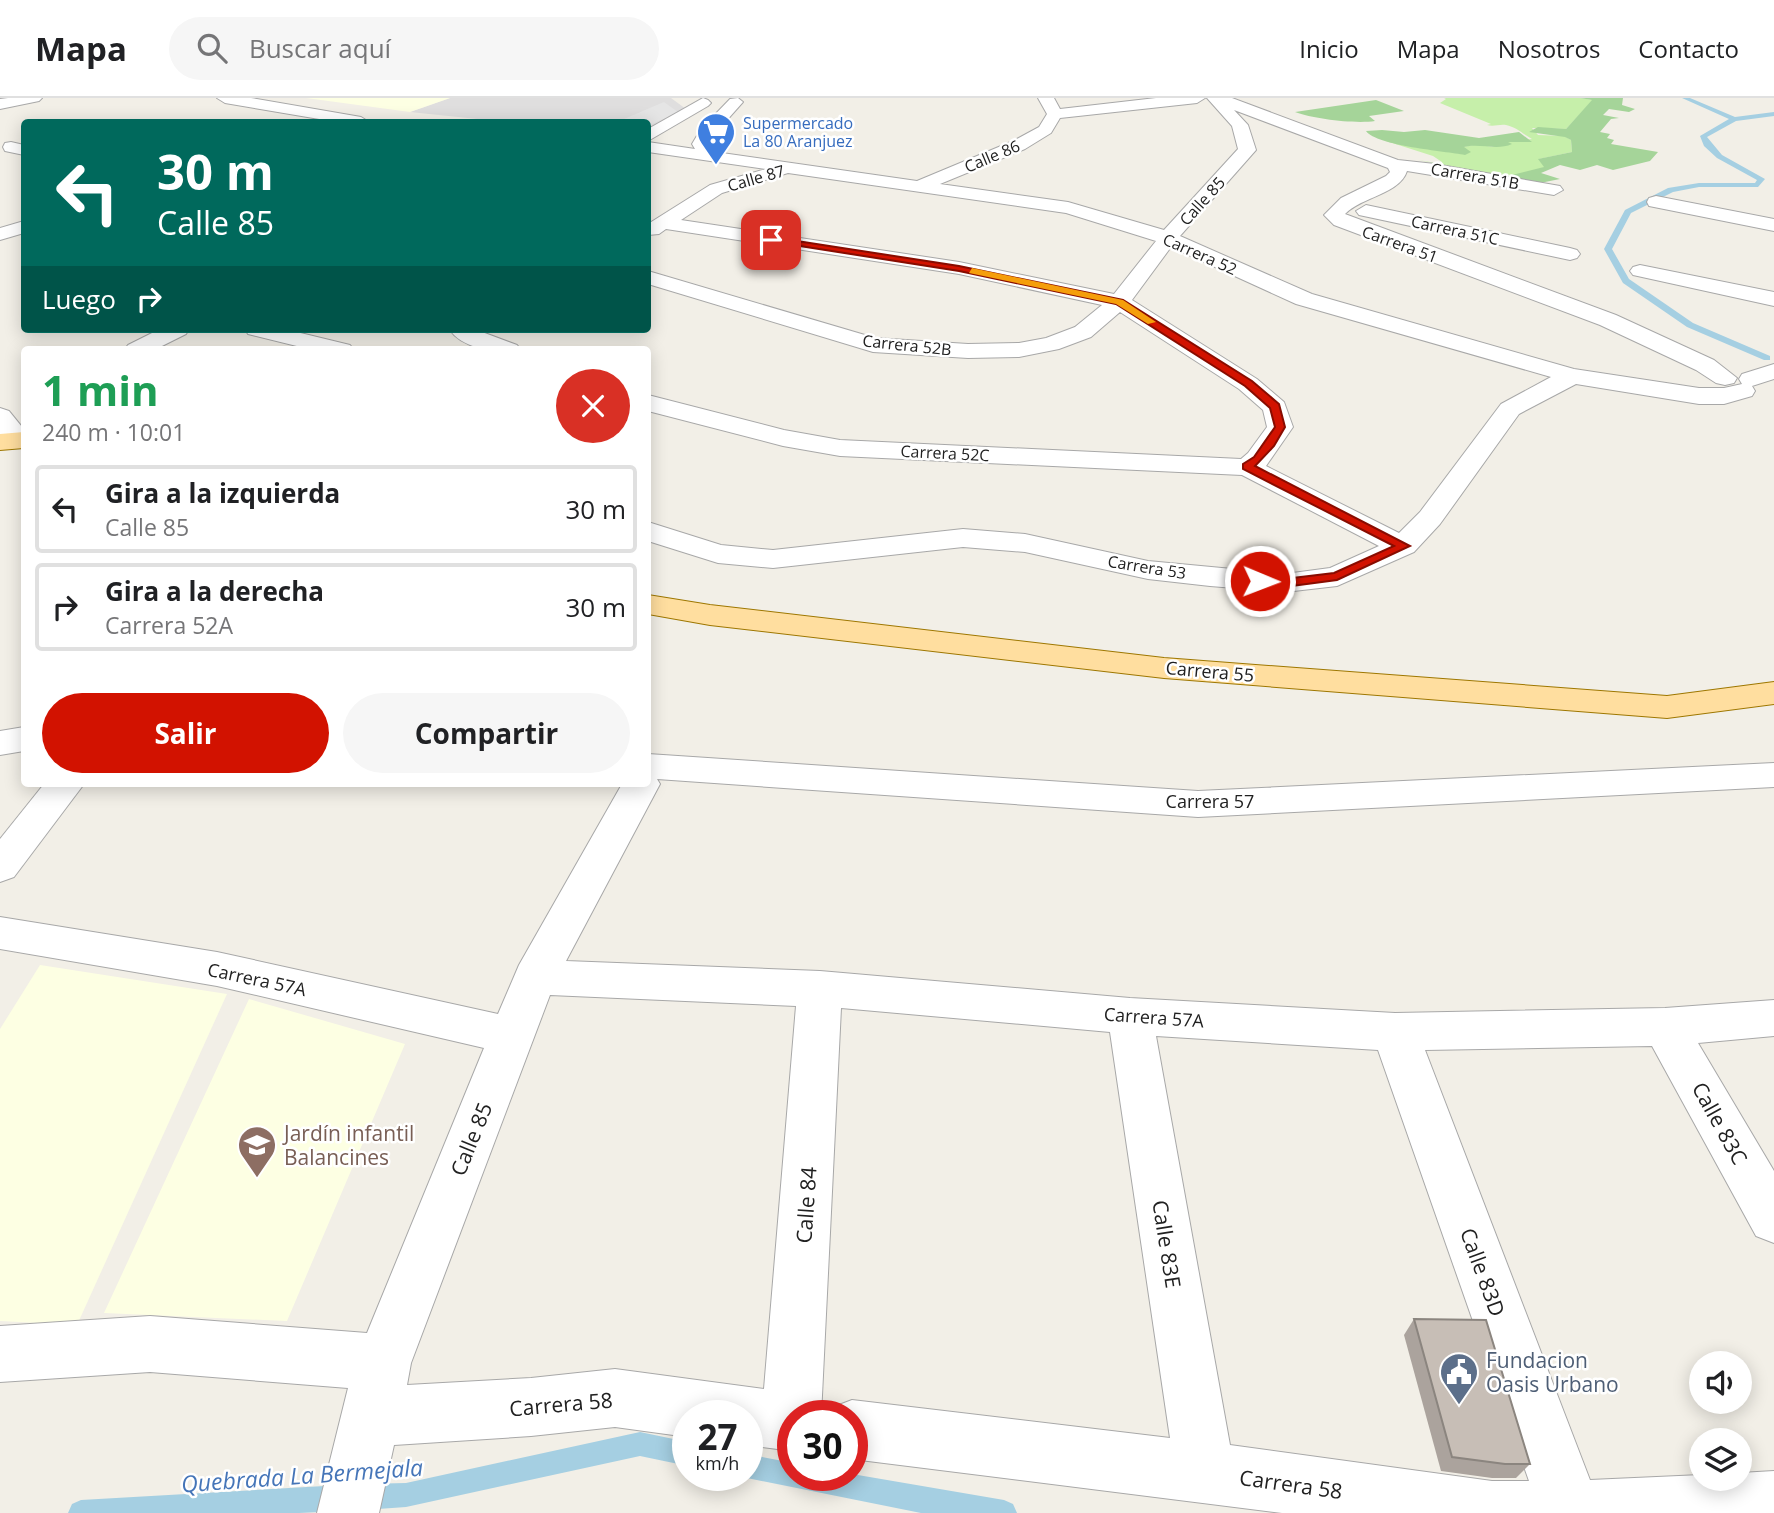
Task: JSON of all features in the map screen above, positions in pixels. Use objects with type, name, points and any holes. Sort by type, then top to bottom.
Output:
[{"type":"main road","name":"Carrera 55","points":[[651,605],[710,615],[1164,668],[1667,707],[1774,693]]},
{"type":"street","points":[[0,104],[34,98]]},
{"type":"street","points":[[225,98],[334,119]]},
{"type":"street","points":[[1046,98],[1055,114],[1197,98]]},
{"type":"street","points":[[1216,98],[1395,165]]},
{"type":"street","name":"Calle 85","points":[[1119,302],[1168,238],[1247,150],[1240,125],[1216,98]]},
{"type":"street","points":[[651,134],[697,100],[741,100]]},
{"type":"street","points":[[708,155],[700,144],[702,137],[741,100]]},
{"type":"street","name":"Calle 86","points":[[920,186],[1019,145],[1045,130],[1055,114]]},
{"type":"street","name":"Carrera 52","points":[[651,147],[1068,208],[1168,238],[1304,299],[1572,376],[1699,396],[1724,396],[1757,384]]},
{"type":"street","name":"Carrera 51B","points":[[1395,165],[1436,169],[1554,190]]},
{"type":"street","name":"Carrera 51","points":[[1395,165],[1399,173],[1391,182],[1340,205],[1334,215],[1356,228],[1608,320],[1705,365],[1757,384]]},
{"type":"street","name":"Calle 87","points":[[655,228],[716,189],[793,167]]},
{"type":"street","points":[[1656,202],[1774,225]]},
{"type":"street","name":"Carrera 51C","points":[[1340,205],[1570,254]]},
{"type":"street","points":[[655,228],[959,268],[1119,302],[1248,384],[1275,407],[1280,427],[1264,452],[1247,467],[1404,546]]},
{"type":"street","points":[[0,234],[21,229]]},
{"type":"street","points":[[1640,271],[1774,299]]},
{"type":"street","name":"Carrera 52B","points":[[651,278],[873,345],[922,349],[1019,351],[1051,344],[1083,332],[1119,302]]},
{"type":"street","points":[[144,346],[169,333]]},
{"type":"street","points":[[272,333],[326,346]]},
{"type":"street","points":[[465,333],[497,346]]},
{"type":"street","name":"Carrera 53","points":[[651,532],[718,554],[773,559],[963,538],[1025,543],[1148,570],[1284,583],[1337,577],[1404,546],[1430,518],[1510,409],[1572,376]]},
{"type":"street","name":"Carrera 52C","points":[[651,404],[771,435],[840,448],[1247,467]]},
{"type":"street","points":[[0,416],[17,439]]},
{"type":"street","points":[[0,743],[21,740]]},
{"type":"street","name":"Carrera 57","points":[[651,772],[1198,804],[1774,775]]},
{"type":"street","points":[[0,867],[63,787]]},
{"type":"street","name":"Calle 85","points":[[348,1513],[383,1363],[512,1035],[536,977],[639,787]]},
{"type":"street","name":"Carrera 57A","points":[[0,933],[217,969],[512,1035]]},
{"type":"street","name":"Carrera 57A","points":[[536,977],[820,989],[1130,1016],[1395,1032],[1665,1027],[1774,1018]]},
{"type":"street","name":"Calle 84","points":[[793,1400],[820,989]]},
{"type":"street","name":"Calle 83E","points":[[1130,1016],[1205,1473]]},
{"type":"street","name":"Calle 83C","points":[[1665,1027],[1774,1219]]},
{"type":"street","name":"Calle 83D","points":[[1395,1032],[1571,1512]]},
{"type":"street","points":[[0,1354],[150,1343],[383,1363]]},
{"type":"street","name":"Carrera 58","points":[[368,1429],[615,1398],[777,1419]]},
{"type":"street","name":"Carrera 58","points":[[868,1431],[1492,1512],[1571,1512],[1774,1502]]},
{"type":"shaded area","points":[[306,98],[450,98],[410,112]]},
{"type":"shaded area","points":[[450,98],[671,98],[686,109],[651,130],[651,119],[477,119],[410,112]]},
{"type":"shaded area","points":[[664,102],[678,112],[651,125],[651,119],[624,119]]},
{"type":"shaded area","points":[[40,965],[227,994],[77,1325],[0,1321],[0,1029]]},
{"type":"shaded area","name":"Jardín infantil Balancines","points":[[249,999],[405,1044],[287,1321],[104,1313]]},
{"type":"green space","points":[[1444,98],[1593,100],[1566,129],[1532,128],[1538,135],[1564,136],[1571,140],[1572,152],[1539,159],[1545,167],[1515,180],[1418,160],[1442,164],[1433,156],[1386,141],[1463,147],[1478,144],[1492,147],[1505,142],[1532,139],[1510,126],[1487,125],[1491,124],[1440,103],[1446,99]]},
{"type":"green space","points":[[1580,98],[1623,98],[1622,105],[1635,109],[1629,112],[1609,109],[1603,115],[1619,118],[1611,119],[1600,132],[1610,134],[1607,138],[1614,140],[1611,144],[1658,152],[1650,161],[1613,170],[1597,165],[1580,170],[1560,165],[1541,173],[1560,179],[1535,184],[1515,180],[1512,175],[1544,167],[1538,159],[1572,152],[1571,140],[1565,137],[1529,132],[1538,127],[1566,129],[1592,100]]},
{"type":"green space","points":[[1376,100],[1404,111],[1369,116],[1375,121],[1367,122],[1313,117],[1295,112]]},
{"type":"green space","points":[[1425,130],[1479,138],[1519,132],[1532,142],[1508,142],[1512,144],[1500,147],[1464,147],[1471,152],[1465,155],[1383,141],[1366,131]]},
{"type":"building","name":"Fundacion Oasis Urbano","points":[[1414,1319],[1486,1320],[1530,1464],[1505,1464],[1452,1457]]},
{"type":"waterway","name":"Quebrada La Bermejala","points":[[1685,98],[1734,119]]},
{"type":"waterway","points":[[1734,119],[1774,114]]},
{"type":"waterway","name":"Quebrada La Bermejala","points":[[1734,119],[1703,136],[1719,157],[1761,179],[1758,185],[1699,185],[1671,190],[1628,212],[1608,249],[1626,281],[1690,325],[1767,358]]},
{"type":"waterway","name":"Quebrada La Bermejala","points":[[364,1497],[406,1495],[640,1444],[672,1451]]},
{"type":"waterway","name":"Quebrada La Bermejala","points":[[763,1469],[777,1472]]},
{"type":"waterway","name":"Quebrada La Bermejala","points":[[868,1490],[1004,1513]]},
{"type":"waterway","name":"Quebrada La Bermejala","points":[[81,1513],[342,1498]]},
{"type":"slow traffic","points":[[972,271],[1119,302],[1151,322]]},
{"type":"place","name":"Supermercado La 80 Aranjuez","points":[[716,166]]},
{"type":"place","name":"Jardín infantil Balancines","points":[[257,1179]]},
{"type":"place","name":"Fundacion Oasis Urbano","points":[[1459,1406]]},
{"type":"route","points":[[771,240],[959,268],[1119,302],[1248,384],[1275,407],[1280,427],[1258,459],[1247,467],[1404,546],[1337,577],[1284,583],[1260,581]]}]
